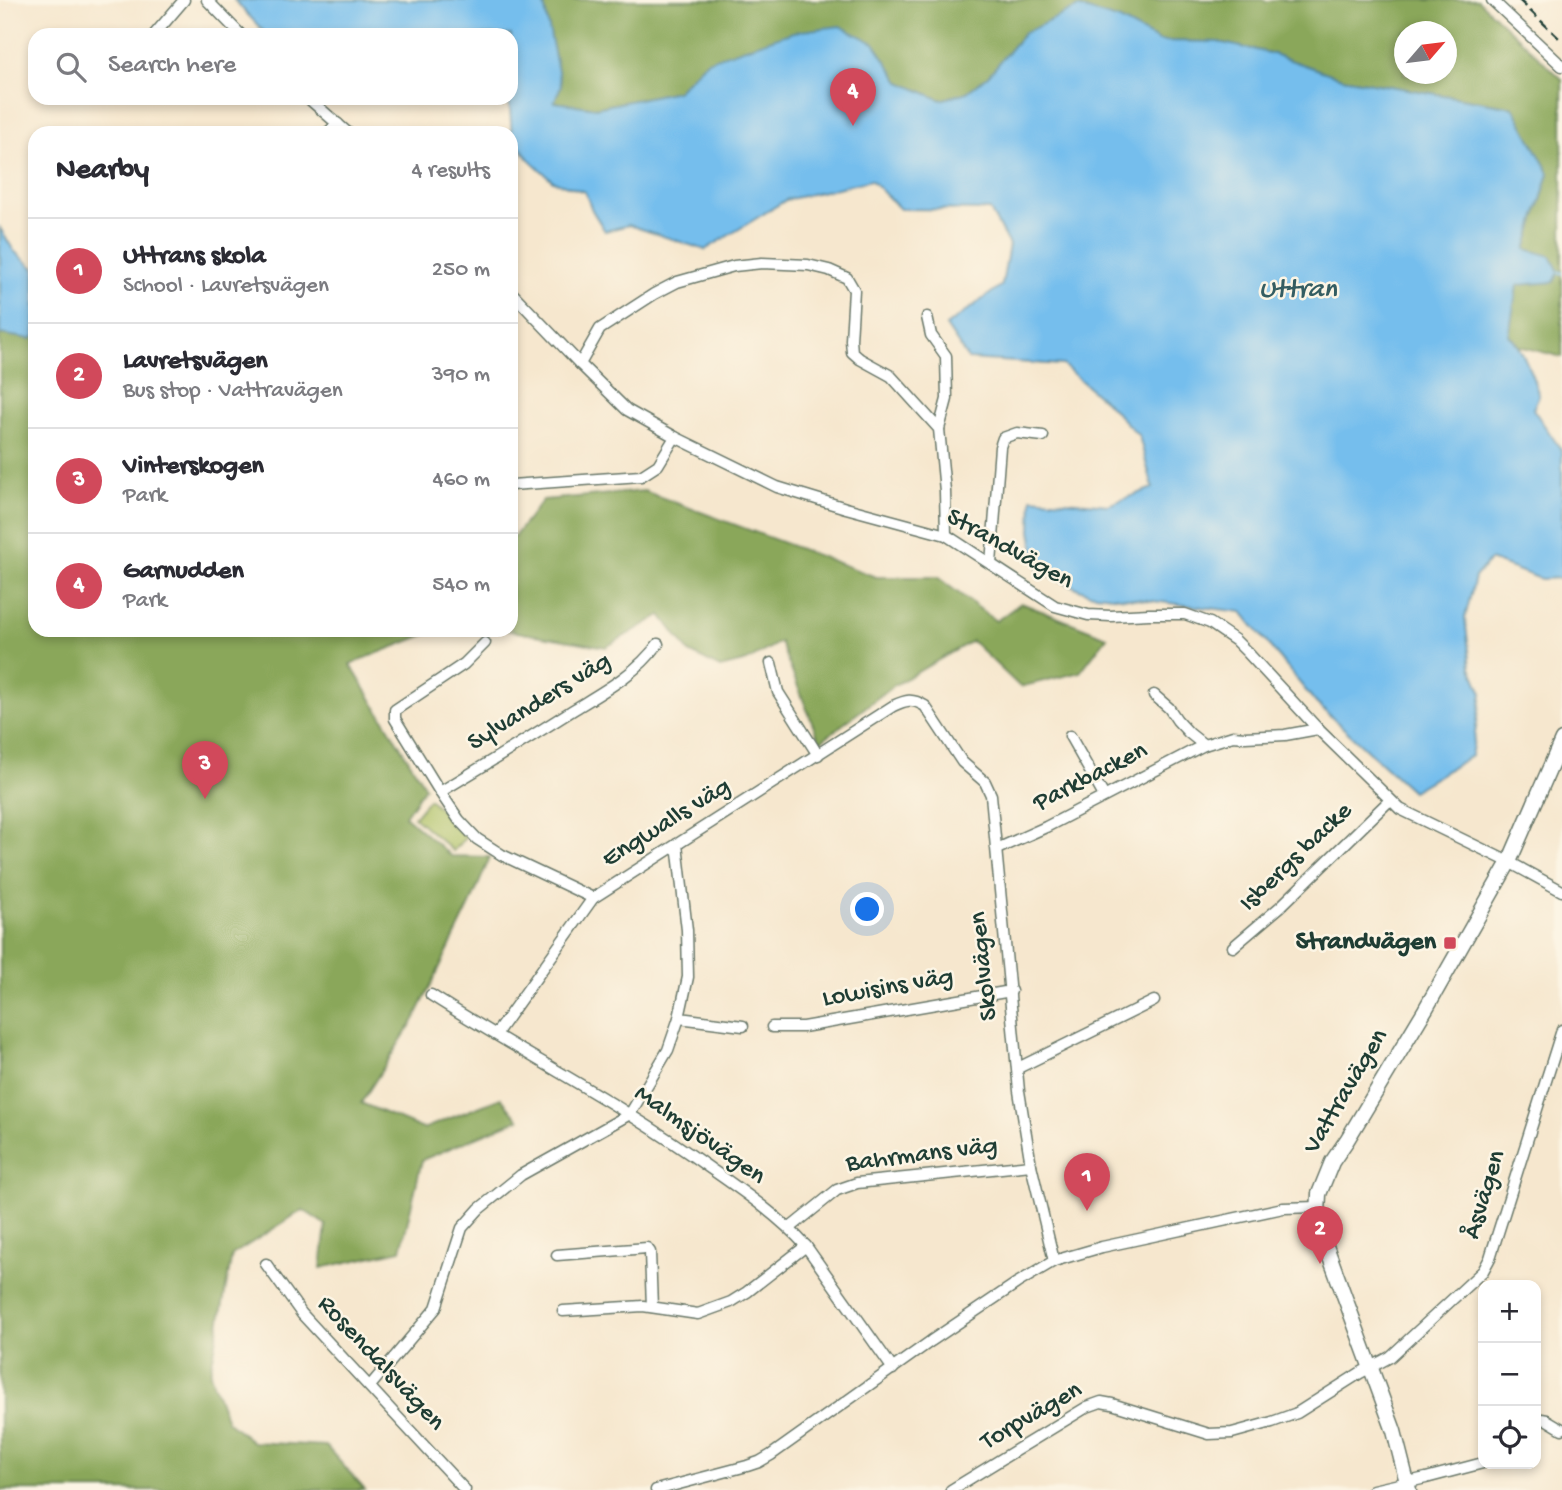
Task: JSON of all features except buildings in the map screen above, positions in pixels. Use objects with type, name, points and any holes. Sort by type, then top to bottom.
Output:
[{"type":"street","points":[[160,28],[184,0]]},
{"type":"street","points":[[207,0],[234,28]]},
{"type":"street","points":[[1492,0],[1562,66]]},
{"type":"street","points":[[316,105],[338,124],[336,126]]},
{"type":"street","points":[[580,364],[600,330],[677,282],[734,266],[762,263],[808,265],[847,278],[854,290],[852,352],[891,376],[939,429]]},
{"type":"street","name":"Strandvägen","points":[[518,299],[627,410],[777,487],[946,535],[1055,606],[1088,615],[1185,614],[1210,623],[1235,640],[1318,729],[1400,809],[1509,862]]},
{"type":"street","points":[[927,317],[931,335],[946,356],[947,399],[939,429],[946,535]]},
{"type":"street","points":[[991,564],[1000,447],[1003,438],[1017,433],[1043,436]]},
{"type":"street","points":[[518,485],[641,477],[658,464],[675,437]]},
{"type":"street","points":[[485,643],[464,664],[395,710],[396,719],[440,792],[459,820],[477,839],[502,855],[593,898]]},
{"type":"street","name":"Sylvanders väg","points":[[440,792],[630,674],[657,644]]},
{"type":"street","points":[[771,663],[778,692],[818,755]]},
{"type":"street","points":[[1154,695],[1189,733],[1204,745]]},
{"type":"street","name":"Engwalls väg","points":[[496,1034],[593,898],[907,700]]},
{"type":"street","name":"Skolvägen","points":[[907,700],[925,706],[962,762],[985,782],[993,804],[1019,1091],[1031,1165],[1054,1261]]},
{"type":"street","name":"Parkbacken","points":[[997,849],[1046,827],[1204,745],[1233,736],[1285,734],[1318,729]]},
{"type":"street","points":[[1070,736],[1104,796]]},
{"type":"street","name":"Vattravägen","points":[[1409,1486],[1394,1430],[1320,1230],[1318,1207],[1323,1181],[1509,862],[1562,740]]},
{"type":"street","name":"Isbergs backe","points":[[1234,947],[1280,907],[1390,800]]},
{"type":"street","points":[[370,1386],[436,1308],[462,1228],[479,1209],[521,1175],[630,1114],[668,1050],[679,1018],[688,970],[687,930],[677,844]]},
{"type":"street","points":[[1509,862],[1562,891]]},
{"type":"street","name":"Lowisins väg","points":[[772,1027],[803,1027],[1011,991]]},
{"type":"street","name":"Malmsjövägen","points":[[430,995],[669,1138],[790,1228],[806,1246],[892,1369]]},
{"type":"street","points":[[1018,1068],[1154,1001]]},
{"type":"street","points":[[679,1018],[743,1026]]},
{"type":"street","name":"Åsvägen","points":[[1371,1367],[1390,1357],[1407,1342],[1483,1270],[1490,1258],[1562,1030]]},
{"type":"street","name":"Bahrmans väg","points":[[790,1228],[837,1190],[857,1183],[1031,1165]]},
{"type":"street","points":[[656,1490],[759,1462],[1017,1283],[1054,1261],[1102,1247],[1283,1208],[1318,1207]]},
{"type":"street","points":[[563,1311],[643,1306],[698,1314],[747,1292],[806,1246]]},
{"type":"street","points":[[557,1255],[647,1248],[650,1252],[652,1307]]},
{"type":"street","name":"Rosendalsvägen","points":[[266,1264],[302,1314],[465,1490]]},
{"type":"street","name":"Torpvägen","points":[[951,1490],[963,1487],[1064,1420],[1101,1402],[1209,1434],[1232,1433],[1297,1413],[1371,1367]]},
{"type":"street","points":[[1541,1419],[1562,1429]]},
{"type":"street","points":[[1373,1490],[1409,1486],[1478,1464]]},
{"type":"green space","points":[[543,0],[1478,0],[1562,79],[1562,357],[1519,346],[1509,335],[1517,285],[1554,282],[1526,250],[1549,173],[1513,107],[1342,78],[1270,53],[1218,42],[1159,41],[1120,20],[1024,33],[989,75],[967,92],[941,100],[900,82],[874,43],[707,61],[677,91],[596,108],[554,102],[561,85]]},
{"type":"green space","points":[[0,334],[28,339],[28,637],[419,637],[350,664],[425,787],[405,816],[451,856],[490,857],[470,905],[415,1018],[361,1103],[423,1129],[501,1098],[519,1119],[422,1160],[401,1250],[321,1268],[326,1225],[303,1210],[232,1255],[210,1374],[227,1421],[253,1442],[326,1446],[365,1490],[0,1490]]},
{"type":"green space","points":[[644,491],[876,577],[937,577],[996,621],[1021,603],[1107,637],[1080,672],[1020,687],[972,641],[893,686],[820,742],[780,642],[747,661],[720,668],[689,652],[661,615],[606,647],[518,632],[518,532],[543,500]]},
{"type":"green space","points":[[429,799],[469,834],[453,851],[414,817]]},
{"type":"water","name":"Uttran","points":[[234,0],[543,0],[561,86],[554,102],[596,108],[677,91],[707,61],[793,32],[840,26],[874,43],[900,82],[941,100],[967,92],[989,75],[1024,33],[1078,7],[1120,20],[1159,41],[1218,42],[1270,53],[1342,78],[1513,107],[1549,173],[1526,249],[1551,256],[1559,272],[1554,282],[1517,285],[1509,335],[1523,356],[1539,395],[1533,409],[1562,451],[1562,578],[1541,579],[1490,560],[1475,577],[1465,618],[1471,667],[1482,693],[1471,756],[1412,791],[1316,703],[1242,612],[1088,593],[1038,570],[1031,531],[1032,498],[1108,505],[1153,488],[1139,436],[1109,405],[1063,365],[968,359],[946,326],[1002,285],[1009,245],[990,210],[900,209],[871,180],[786,200],[705,250],[629,225],[605,231],[585,192],[553,181],[528,158],[518,144],[518,126],[511,126],[510,105],[518,105],[518,28],[260,28]]},
{"type":"water","points":[[0,228],[14,251],[28,263],[28,339],[0,334]]},
{"type":"railway","points":[[1519,0],[1562,41]]},
{"type":"place","name":"Garnudden","points":[[853,126]]},
{"type":"place","name":"Vinterskogen","points":[[205,799]]},
{"type":"place","name":"Strandvägen","points":[[1450,943]]},
{"type":"place","name":"Uttrans skola","points":[[1087,1211]]},
{"type":"place","name":"Lavretsvägen","points":[[1320,1264]]}]
